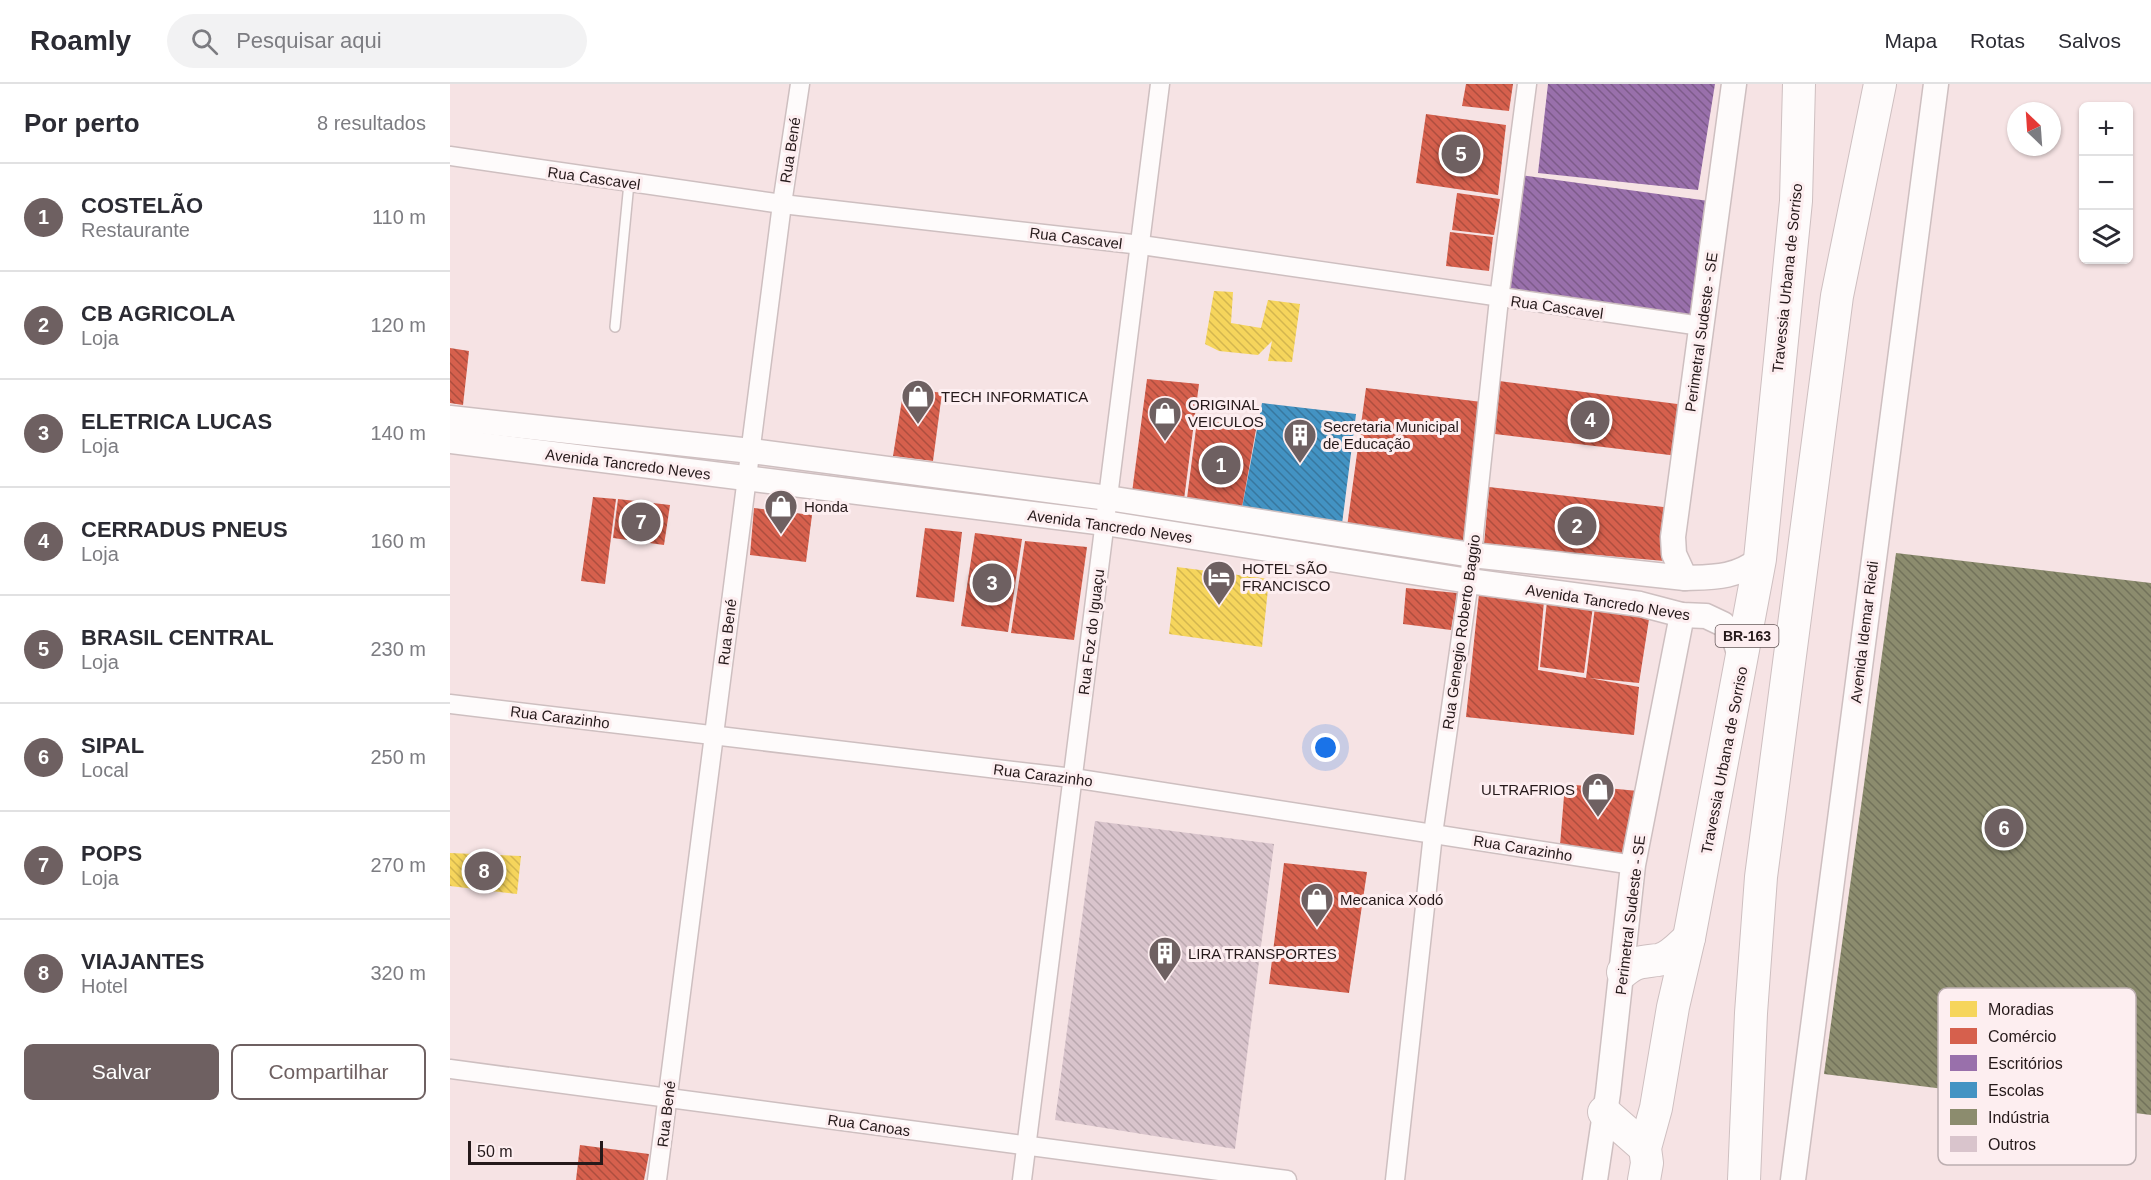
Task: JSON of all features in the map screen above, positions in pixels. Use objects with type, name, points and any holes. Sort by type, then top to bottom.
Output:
[{"type":"highway","name":"Travessia Urbana de Sorriso","points":[[1646,1168],[1673,1007],[1689,938],[1760,559],[1796,201],[1799,84]]},
{"type":"highway","name":"BR-163","points":[[1744,1180],[1751,1013],[1761,877],[1836,296],[1880,84]]},
{"type":"highway","points":[[1623,972],[1634,963],[1659,960],[1671,955],[1689,938]]},
{"type":"highway","points":[[1604,1112],[1646,1168]]},
{"type":"street","name":"Rua Bené","points":[[657,1180],[782,204],[800,84]]},
{"type":"street","name":"Rua Foz do Iguaçu","points":[[1022,1180],[1160,84]]},
{"type":"street","name":"Rua Genegio Roberto Baggio","points":[[1395,1180],[1433,834],[1469,581],[1499,299],[1527,84]]},
{"type":"street","name":"Perimetral Sudeste - SE","points":[[1685,578],[1674,554],[1673,537],[1734,84]]},
{"type":"street","name":"Avenida Idemar Riedi","points":[[1793,1180],[1936,84]]},
{"type":"street","name":"Rua Cascavel","points":[[450,156],[782,204],[1141,245],[1499,299],[1701,326]]},
{"type":"street","name":"Avenida Tancredo Neves","points":[[450,418],[752,451],[1108,498],[1472,555],[1685,578],[1718,577],[1743,572],[1760,559]]},
{"type":"street","name":"Avenida Tancredo Neves","points":[[450,441],[1105,524],[1469,581],[1640,604],[1682,615],[1706,616],[1723,624],[1734,638],[1742,663]]},
{"type":"street","points":[[1682,615],[1699,609],[1704,598],[1701,586],[1691,578],[1685,578]]},
{"type":"street","name":"Perimetral Sudeste - SE","points":[[1595,1180],[1623,972],[1633,865],[1682,615]]},
{"type":"street","name":"Rua Carazinho","points":[[450,704],[1072,778],[1633,865]]},
{"type":"street","name":"Rua Canoas","points":[[450,1069],[1287,1180]]},
{"type":"lane","points":[[615,327],[629,183]]},
{"type":"building: Moradias","points":[[1214,291],[1233,292],[1231,323],[1261,328],[1268,300],[1300,304],[1292,362],[1268,361],[1272,341],[1258,355],[1219,351],[1205,344]]},
{"type":"building: Moradias","name":"HOTEL SÃO FRANCISCO","points":[[1177,567],[1269,579],[1262,647],[1169,634]]},
{"type":"building: Moradias","points":[[450,853],[521,856],[517,894],[450,886]]},
{"type":"building: Comércio","points":[[1466,84],[1513,84],[1509,111],[1462,106]]},
{"type":"building: Comércio","points":[[1426,114],[1506,125],[1498,195],[1416,183]]},
{"type":"building: Comércio","points":[[1457,193],[1500,199],[1494,235],[1452,230]]},
{"type":"building: Comércio","points":[[1450,232],[1493,237],[1489,271],[1446,266]]},
{"type":"building: Comércio","points":[[450,348],[469,351],[463,405],[450,403]]},
{"type":"building: Comércio","name":"ORIGINAL VEICULOS","points":[[1147,379],[1199,384],[1183,507],[1131,500]]},
{"type":"building: Comércio","points":[[1499,381],[1685,405],[1678,456],[1495,434]]},
{"type":"building: Comércio","name":"TECH INFORMATICA","points":[[904,387],[942,393],[933,461],[893,456]]},
{"type":"building: Comércio","points":[[1366,388],[1482,402],[1464,543],[1347,527]]},
{"type":"building: Comércio","points":[[1197,421],[1257,424],[1241,513],[1186,506]]},
{"type":"building: Comércio","points":[[1489,487],[1672,508],[1664,561],[1484,545]]},
{"type":"building: Comércio","points":[[593,497],[616,499],[605,584],[581,581]]},
{"type":"building: Comércio","points":[[618,499],[670,505],[664,545],[613,538]]},
{"type":"building: Comércio","name":"Honda","points":[[754,508],[812,515],[806,562],[750,555]]},
{"type":"building: Comércio","points":[[925,528],[962,532],[954,602],[916,597]]},
{"type":"building: Comércio","points":[[975,533],[1022,539],[1008,632],[961,626]]},
{"type":"building: Comércio","points":[[1025,541],[1087,547],[1074,640],[1011,633]]},
{"type":"building: Comércio","points":[[1406,588],[1457,593],[1451,630],[1403,624]]},
{"type":"building: Comércio","points":[[1479,594],[1544,601],[1538,670],[1586,678],[1595,607],[1650,613],[1639,683],[1589,678],[1639,687],[1634,735],[1466,717]]},
{"type":"building: Comércio","points":[[1547,601],[1593,606],[1584,673],[1540,667]]},
{"type":"building: Comércio","name":"ULTRAFRIOS","points":[[1565,784],[1638,791],[1627,854],[1560,845]]},
{"type":"building: Comércio","name":"Mecanica Xodó","points":[[1284,863],[1367,872],[1349,993],[1269,984]]},
{"type":"building: Comércio","points":[[580,1145],[649,1154],[644,1180],[576,1180]]},
{"type":"building: Escritórios","points":[[1548,84],[1715,84],[1698,190],[1538,173]]},
{"type":"building: Escritórios","points":[[1521,175],[1716,202],[1699,317],[1508,294]]},
{"type":"building: Escolas","name":"Secretaria Municipal de Educação","points":[[1262,403],[1356,414],[1342,524],[1241,513]]},
{"type":"building: Indústria","points":[[1896,553],[2151,583],[2151,1115],[2136,1113],[2136,988],[1938,988],[1938,1088],[1824,1074]]},
{"type":"building: Outros","name":"LIRA TRANSPORTES","points":[[1095,821],[1274,844],[1235,1149],[1055,1120]]},
{"type":"place","name":"BRASIL CENTRAL","points":[[1461,154]]},
{"type":"place","name":"CERRADUS PNEUS","points":[[1590,420]]},
{"type":"place","name":"TECH INFORMATICA","points":[[918,425]]},
{"type":"place","name":"ORIGINAL VEICULOS","points":[[1165,442]]},
{"type":"place","name":"Secretaria Municipal de Educação","points":[[1300,464]]},
{"type":"place","name":"COSTELÃO","points":[[1221,465]]},
{"type":"place","name":"POPS","points":[[641,522]]},
{"type":"place","name":"CB AGRICOLA","points":[[1577,526]]},
{"type":"place","name":"Honda","points":[[781,535]]},
{"type":"place","name":"ELETRICA LUCAS","points":[[992,583]]},
{"type":"place","name":"HOTEL SÃO FRANCISCO","points":[[1219,606]]},
{"type":"place","name":"ULTRAFRIOS","points":[[1598,818]]},
{"type":"place","name":"SIPAL","points":[[2004,828]]},
{"type":"place","name":"VIAJANTES","points":[[484,871]]},
{"type":"place","name":"Mecanica Xodó","points":[[1317,928]]},
{"type":"place","name":"LIRA TRANSPORTES","points":[[1165,982]]}]
